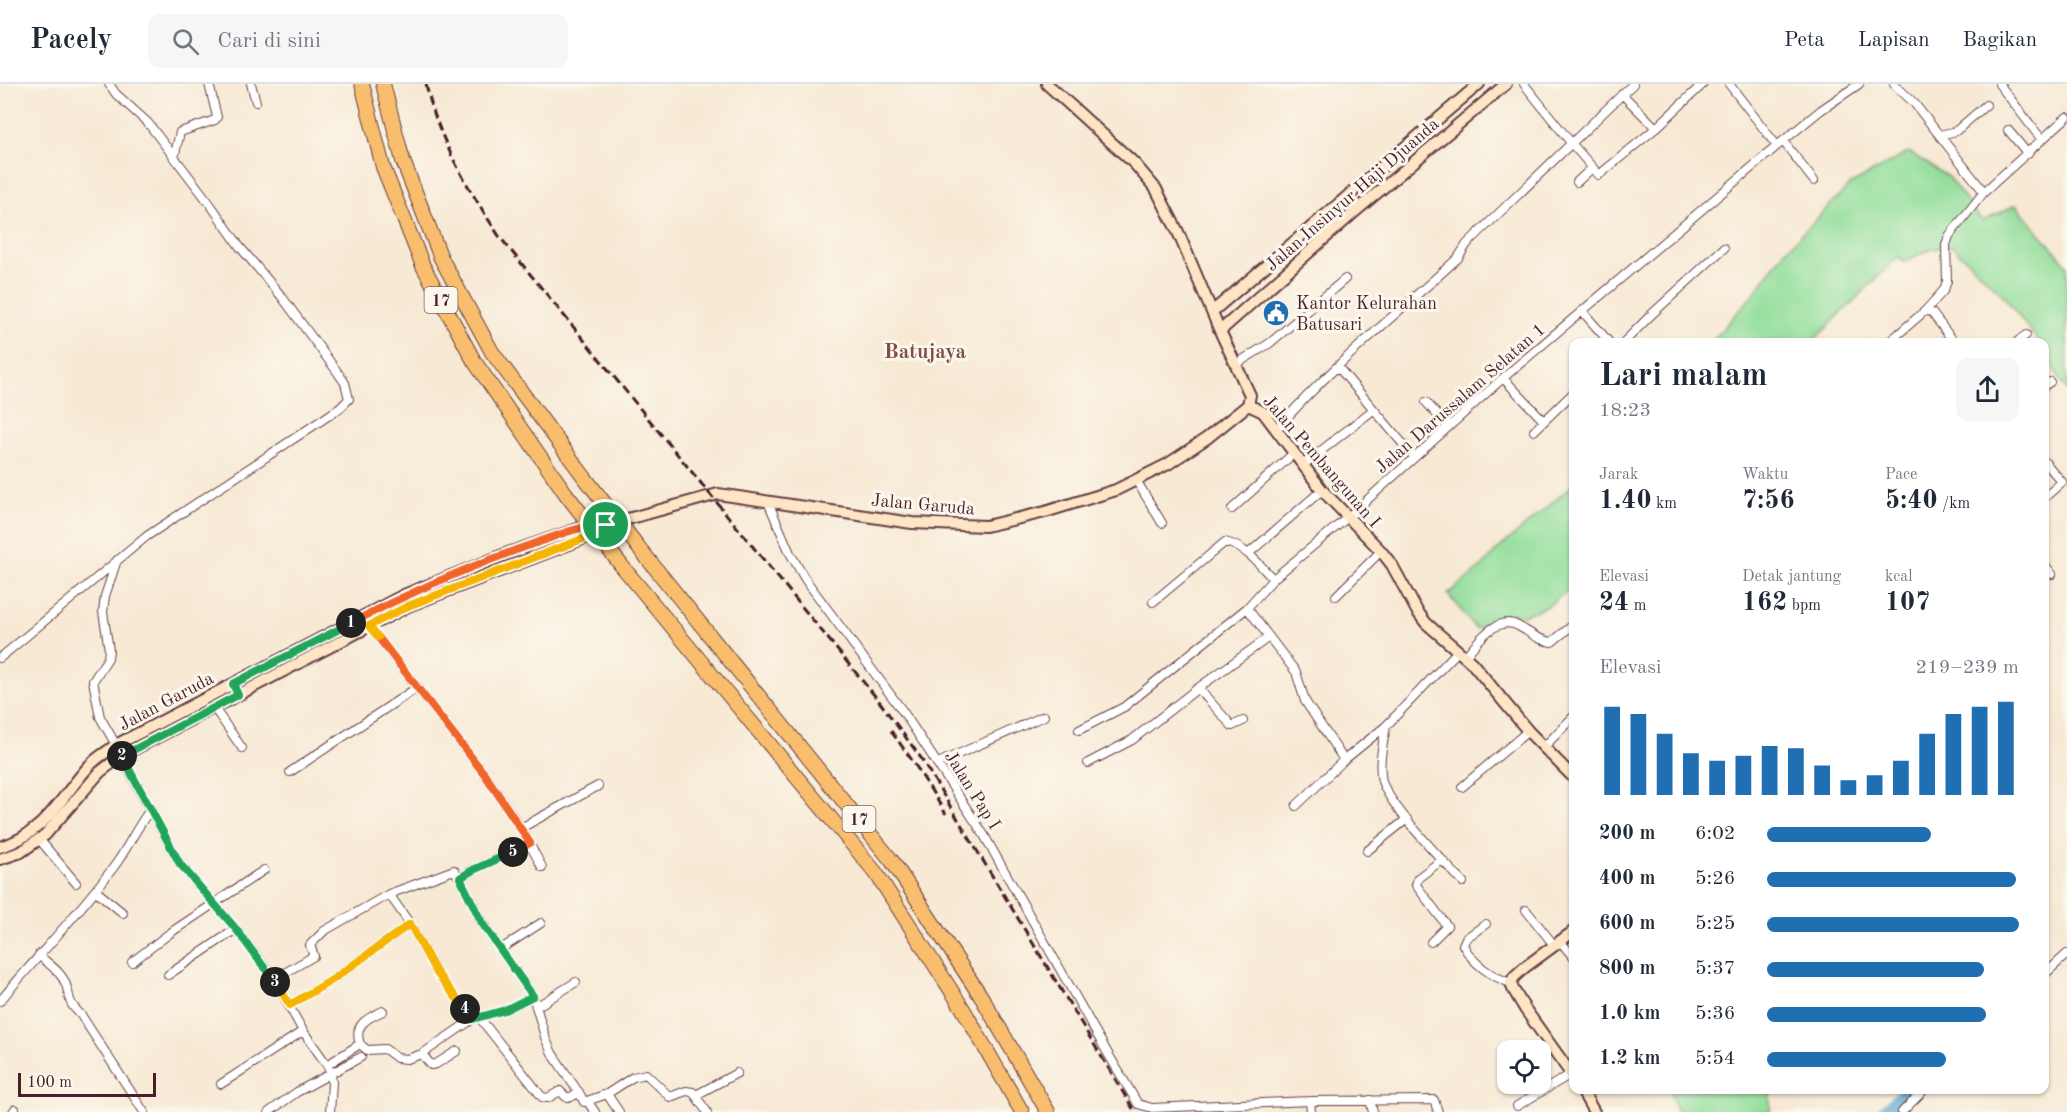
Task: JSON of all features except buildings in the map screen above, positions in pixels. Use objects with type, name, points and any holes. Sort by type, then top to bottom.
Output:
[{"type":"highway","name":"17","points":[[362,84],[383,167],[423,266],[474,362],[566,494],[621,565],[876,873],[963,1009],[1022,1112]]},
{"type":"highway","name":"17","points":[[383,84],[403,161],[441,258],[492,352],[639,548],[892,861],[982,998],[1048,1112]]},
{"type":"main road","name":"Jalan Pembangunan I","points":[[1047,84],[1134,163],[1156,189],[1178,232],[1250,395],[1248,405],[1263,412],[1322,490],[1381,551],[1392,565],[1426,623],[1485,677],[1528,731],[1569,773]]},
{"type":"main road","name":"Jalan Insinyur Haji Djuanda","points":[[1213,311],[1479,84]]},
{"type":"main road","name":"Jalan Insinyur Haji Djuanda","points":[[1220,331],[1351,215],[1506,84]]},
{"type":"main road","name":"Jalan Garuda","points":[[270,672],[404,595],[508,553],[589,525],[606,525],[718,494],[912,523],[986,526],[1066,506],[1116,490],[1168,464],[1207,438],[1248,405]]},
{"type":"main road","name":"Jalan Garuda","points":[[0,847],[14,843],[36,830],[91,763],[116,746],[408,606],[593,535],[606,525]]},
{"type":"main road","points":[[508,553],[513,566]]},
{"type":"main road","points":[[404,595],[408,606]]},
{"type":"main road","name":"Jalan Garuda","points":[[0,859],[21,852],[45,835],[100,772],[122,756],[214,708],[235,690]]},
{"type":"main road","points":[[1569,935],[1525,966],[1511,983],[1525,1009],[1569,1072]]},
{"type":"main road","points":[[1586,1094],[1594,1112]]},
{"type":"street","points":[[0,658],[147,536],[340,408],[349,399],[345,383],[336,370],[148,123],[116,94],[109,84]]},
{"type":"street","points":[[174,158],[180,132],[218,117],[209,84]]},
{"type":"street","points":[[251,84],[256,102]]},
{"type":"street","points":[[1524,84],[1598,175],[1603,174],[1703,84]]},
{"type":"street","points":[[1276,430],[1293,409],[1458,258],[1467,244],[1633,84]]},
{"type":"street","points":[[1729,84],[1814,181]]},
{"type":"street","points":[[1894,84],[1914,103],[1984,192]]},
{"type":"street","points":[[1999,84],[2042,140]]},
{"type":"street","name":"Jalan Darussalam Selatan 1","points":[[1079,730],[1124,707],[1247,608],[1273,579],[1347,518],[1503,378],[1780,144],[1856,85]]},
{"type":"street","points":[[1622,94],[1656,128]]},
{"type":"street","points":[[1940,135],[1956,131],[1986,105]]},
{"type":"street","points":[[1894,338],[1926,310],[1944,290],[1947,281],[1946,245],[1949,236],[1984,192],[2067,117]]},
{"type":"street","points":[[2008,130],[2028,154]]},
{"type":"street","points":[[1577,182],[1592,168]]},
{"type":"street","points":[[1628,338],[1724,248]]},
{"type":"street","points":[[1236,364],[1270,343],[1345,279]]},
{"type":"street","points":[[1926,310],[1932,313],[1951,338]]},
{"type":"street","points":[[1583,312],[1606,338]]},
{"type":"street","points":[[2022,338],[2026,335]]},
{"type":"street","points":[[1338,367],[1414,457]]},
{"type":"street","points":[[1503,378],[1544,422]]},
{"type":"street","points":[[1534,431],[1569,397]]},
{"type":"street","points":[[1426,402],[1448,427]]},
{"type":"street","points":[[1303,465],[1373,410]]},
{"type":"street","points":[[1232,509],[1294,453]]},
{"type":"street","points":[[2049,466],[2064,483],[2049,494]]},
{"type":"street","points":[[1136,480],[1162,523]]},
{"type":"street","points":[[1248,554],[1322,490]]},
{"type":"street","name":"Jalan Pap I","points":[[768,502],[790,553],[805,579],[904,713],[984,835],[1138,1104],[1166,1109]]},
{"type":"street","points":[[1153,602],[1225,542],[1234,544],[1248,554],[1273,579]]},
{"type":"street","points":[[1336,596],[1381,551]]},
{"type":"street","points":[[116,746],[100,717],[93,681],[108,658],[109,650],[103,612],[105,596],[117,560]]},
{"type":"street","points":[[2049,570],[2052,574]]},
{"type":"street","points":[[1247,608],[1296,672],[1305,701],[1344,760]]},
{"type":"street","points":[[1296,806],[1344,760],[1386,726],[1480,637],[1501,624],[1514,623],[1544,641],[1552,642],[1569,628]]},
{"type":"street","points":[[369,626],[486,776],[521,828],[542,867]]},
{"type":"street","points":[[1088,763],[1132,740],[1198,688],[1269,637]]},
{"type":"street","points":[[290,772],[418,687]]},
{"type":"street","points":[[1198,688],[1232,726],[1243,721]]},
{"type":"street","points":[[214,708],[242,748]]},
{"type":"street","points":[[938,763],[1044,716]]},
{"type":"street","points":[[1543,748],[1569,721]]},
{"type":"street","points":[[1386,726],[1381,761],[1383,783],[1389,796],[1463,882]]},
{"type":"street","points":[[1462,787],[1528,731]]},
{"type":"street","points":[[122,756],[180,864],[236,929],[274,980],[303,1031],[329,1069],[330,1112]]},
{"type":"street","points":[[521,828],[598,786]]},
{"type":"street","points":[[0,1001],[96,891],[115,866],[138,825],[150,810]]},
{"type":"street","points":[[1367,851],[1407,819]]},
{"type":"street","points":[[39,839],[76,883]]},
{"type":"street","points":[[460,878],[530,843]]},
{"type":"street","points":[[1431,942],[1447,926],[1446,922],[1416,885],[1418,878],[1442,860]]},
{"type":"street","points":[[132,962],[214,902],[264,870]]},
{"type":"street","points":[[274,980],[314,956],[310,945],[324,931],[389,894],[451,870],[456,871],[482,923],[533,996],[552,1053],[584,1102],[587,1101],[595,1112]]},
{"type":"street","points":[[96,891],[123,913]]},
{"type":"street","points":[[389,894],[410,924],[436,972],[542,1097],[548,1098],[560,1091],[566,1097],[579,1092]]},
{"type":"street","points":[[1526,910],[1569,954]]},
{"type":"street","points":[[501,949],[541,923]]},
{"type":"street","points":[[290,1005],[332,980],[410,924]]},
{"type":"street","points":[[1486,924],[1466,938],[1463,942],[1465,949],[1484,969],[1500,980],[1511,983]]},
{"type":"street","points":[[168,975],[236,929]]},
{"type":"street","points":[[2049,970],[2067,954]]},
{"type":"street","points":[[39,956],[66,983],[70,1004],[81,1015],[144,1112]]},
{"type":"street","points":[[536,1007],[576,982]]},
{"type":"street","points":[[382,1011],[362,1022],[357,1037],[360,1044],[367,1050],[385,1049],[397,1058],[407,1059],[422,1054],[476,1018],[505,1010],[533,996]]},
{"type":"street","points":[[222,1084],[303,1031]]},
{"type":"street","points":[[268,1112],[360,1044]]},
{"type":"street","points":[[422,1054],[430,1065],[436,1064],[457,1051]]},
{"type":"street","points":[[329,1069],[361,1056]]},
{"type":"street","points":[[696,1095],[737,1073]]},
{"type":"street","points":[[587,1101],[607,1094],[633,1077],[646,1074],[670,1097],[686,1091],[693,1092],[707,1112]]},
{"type":"street","points":[[1517,1106],[1569,1078]]},
{"type":"street","points":[[607,1094],[619,1112]]},
{"type":"street","points":[[1902,1112],[1920,1094]]},
{"type":"street","points":[[1370,1100],[1373,1112]]},
{"type":"street","points":[[1166,1109],[1228,1108],[1310,1101],[1434,1100],[1438,1112]]},
{"type":"street","points":[[1310,1101],[1311,1112]]},
{"type":"green space","points":[[1909,152],[1948,177],[1982,221],[2016,205],[2067,265],[2067,392],[2049,359],[2049,338],[2036,338],[2002,294],[1953,247],[1931,249],[1903,262],[1899,256],[1816,338],[1715,338],[1753,295],[1784,252],[1851,184]]},
{"type":"green space","points":[[1569,488],[1569,589],[1549,605],[1524,615],[1512,614],[1476,629],[1448,594],[1484,565],[1496,551]]},
{"type":"green space","points":[[1671,1094],[1770,1094],[1770,1112],[1677,1112]]},
{"type":"waterway","points":[[1885,1112],[1905,1094]]},
{"type":"railway","points":[[426,84],[438,125],[455,163],[499,236],[879,701],[921,758],[1135,1112]]},
{"type":"railway","points":[[891,731],[946,814]]},
{"type":"place","name":"Kantor Kelurahan Batusari","points":[[1276,313]]},
{"type":"district","name":"Batujaya","points":[[925,351]]},
{"type":"route","points":[[589,525],[606,525],[593,535],[408,606],[369,626],[486,776],[530,843],[460,878],[482,923],[533,996],[505,1010],[473,1019],[436,972],[410,924],[332,980],[290,1005],[236,929],[180,864],[122,756],[238,695],[233,684],[404,595],[508,553],[589,525]]}]
